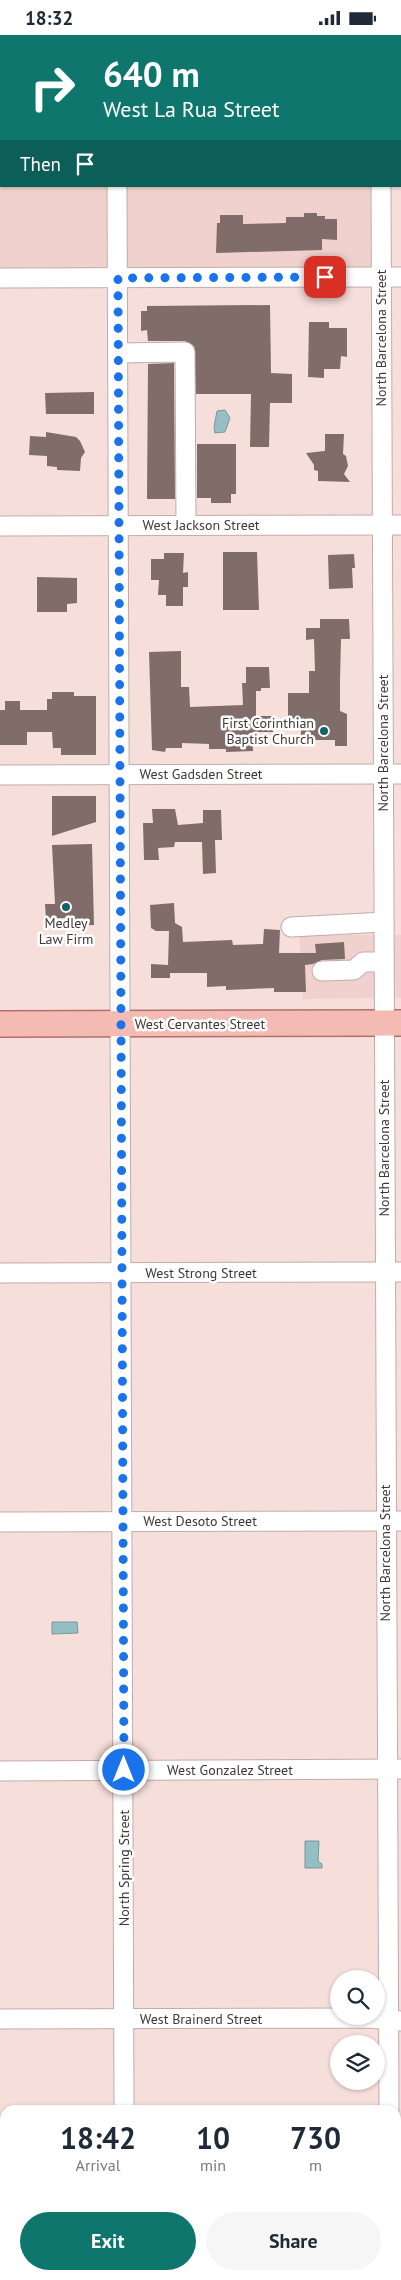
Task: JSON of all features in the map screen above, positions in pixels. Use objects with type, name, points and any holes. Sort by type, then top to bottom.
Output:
[{"type":"main road","name":"West Cervantes Street","points":[[0,1024],[392,1023]]},
{"type":"street","name":"North Spring Street","points":[[118,187],[124,2105]]},
{"type":"street","name":"North Barcelona Street","points":[[380,187],[382,525],[392,774],[384,922],[384,962],[392,1023],[395,2021],[389,2105]]},
{"type":"street","points":[[0,278],[401,277]]},
{"type":"street","points":[[118,353],[185,352],[186,525]]},
{"type":"street","name":"West Jackson Street","points":[[0,526],[401,525]]},
{"type":"street","name":"West Gadsden Street","points":[[0,775],[392,774]]},
{"type":"street","points":[[292,927],[384,922]]},
{"type":"street","points":[[322,971],[354,970],[363,962],[384,962]]},
{"type":"street","name":"West Strong Street","points":[[0,1273],[393,1272]]},
{"type":"street","name":"West Desoto Street","points":[[0,1522],[393,1521]]},
{"type":"street","name":"West Gonzalez Street","points":[[0,1771],[394,1769]]},
{"type":"street","name":"West Brainerd Street","points":[[0,2019],[369,2017],[395,2021]]},
{"type":"shaded area","points":[[0,187],[110,187],[110,269],[0,269]]},
{"type":"shaded area","points":[[125,187],[373,187],[373,268],[126,269]]},
{"type":"shaded area","points":[[299,935],[376,935],[376,998],[303,999]]},
{"type":"shaded area","points":[[391,935],[401,935],[401,998],[391,998]]},
{"type":"water","points":[[225,410],[230,418],[225,432],[215,433],[214,427],[217,411]]},
{"type":"water","points":[[52,1622],[77,1622],[78,1633],[52,1634]]},
{"type":"water","points":[[305,1841],[319,1841],[318,1861],[322,1864],[322,1868],[305,1868]]},
{"type":"building","points":[[304,213],[317,213],[317,216],[325,216],[325,219],[337,219],[337,240],[322,239],[322,250],[216,253],[217,223],[220,223],[220,215],[243,215],[243,224],[286,223],[286,217],[304,217]]},
{"type":"building","points":[[270,305],[271,373],[292,374],[292,403],[270,403],[269,447],[250,447],[251,394],[196,394],[194,346],[185,341],[148,341],[147,330],[141,331],[141,311],[147,311],[147,306]]},
{"type":"building","points":[[309,322],[329,322],[329,328],[347,328],[347,357],[341,356],[340,369],[324,369],[324,378],[308,377]]},
{"type":"building","points":[[174,363],[175,499],[147,499],[148,364]]},
{"type":"building","points":[[94,392],[94,414],[46,414],[45,393]]},
{"type":"building","points":[[46,432],[76,437],[80,441],[85,452],[81,458],[80,471],[57,470],[57,467],[47,466],[47,456],[29,455],[30,436],[46,437]]},
{"type":"building","points":[[325,434],[344,434],[343,454],[346,456],[348,466],[344,474],[350,482],[318,481],[318,471],[314,470],[314,465],[306,453],[325,451]]},
{"type":"building","points":[[197,444],[236,444],[236,494],[231,494],[231,503],[211,503],[211,498],[197,498]]},
{"type":"building","points":[[223,552],[257,552],[259,610],[223,610]]},
{"type":"building","points":[[164,553],[184,553],[183,573],[188,572],[188,587],[183,587],[183,606],[166,606],[166,595],[158,595],[159,580],[151,580],[151,559],[164,559]]},
{"type":"building","points":[[354,554],[355,568],[352,568],[353,588],[329,589],[328,555]]},
{"type":"building","points":[[37,577],[77,578],[77,603],[67,604],[67,612],[37,612]]},
{"type":"building","points":[[320,619],[349,619],[350,639],[341,639],[340,681],[340,711],[347,714],[347,746],[335,746],[335,740],[301,740],[301,723],[288,723],[288,693],[309,693],[309,671],[315,671],[314,639],[306,640],[306,628],[320,628]]},
{"type":"building","points":[[181,651],[181,687],[189,687],[190,707],[243,705],[242,683],[246,683],[246,667],[269,667],[270,688],[261,688],[261,691],[256,691],[256,716],[272,716],[273,732],[252,732],[253,751],[226,752],[226,749],[209,749],[209,744],[182,743],[182,748],[166,748],[165,752],[152,750],[149,652]]},
{"type":"building","points":[[52,692],[74,692],[74,696],[96,696],[96,755],[61,755],[61,748],[53,748],[52,732],[27,732],[27,745],[0,745],[0,710],[5,710],[5,701],[20,701],[20,710],[47,710],[47,699],[52,699]]},
{"type":"building","points":[[52,796],[96,796],[96,822],[52,836]]},
{"type":"building","points":[[152,809],[175,809],[178,825],[203,823],[203,810],[221,810],[222,840],[215,840],[216,873],[203,874],[202,842],[175,842],[174,847],[158,848],[159,860],[144,860],[143,823],[153,823]]},
{"type":"building","points":[[92,844],[94,925],[66,926],[66,918],[46,919],[45,904],[55,904],[52,845]]},
{"type":"building","points":[[174,903],[175,923],[182,927],[183,942],[232,940],[233,945],[263,944],[264,929],[280,930],[279,953],[316,953],[315,944],[344,942],[345,959],[322,960],[305,965],[306,992],[274,992],[274,988],[226,990],[226,986],[207,987],[207,973],[170,973],[170,978],[151,978],[151,964],[168,965],[169,931],[156,931],[151,928],[150,905]]},
{"type":"place","name":"First Corinthian Baptist Church","points":[[324,731]]},
{"type":"place","name":"Medley Law Firm","points":[[66,907]]},
{"type":"route","points":[[124,1770],[118,278],[325,277]]}]
